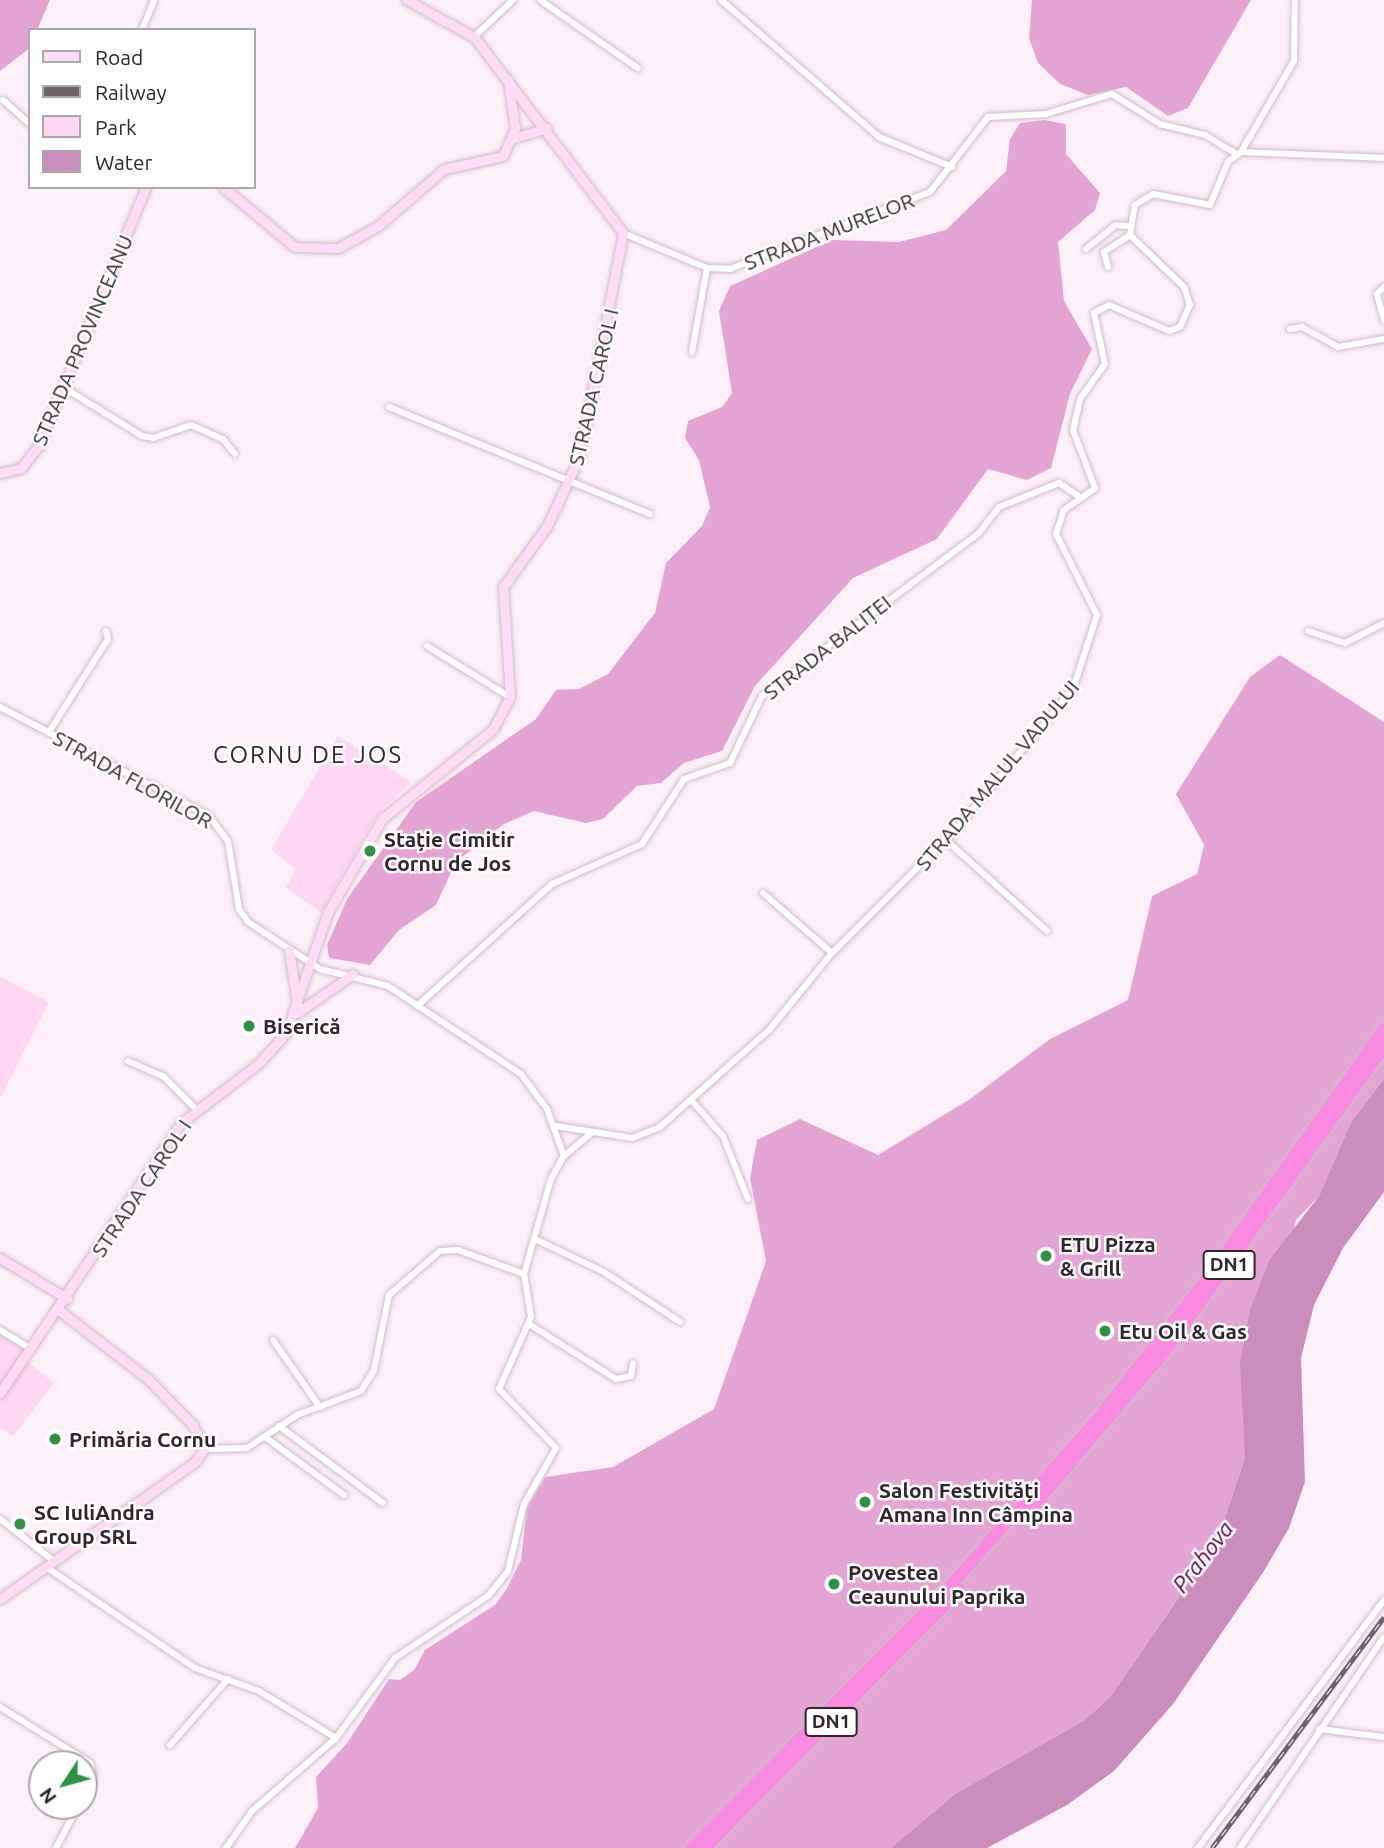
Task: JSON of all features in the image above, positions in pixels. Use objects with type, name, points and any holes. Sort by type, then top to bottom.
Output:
[{"type":"highway","name":"DN1","points":[[692,1848],[946,1591],[1097,1420],[1210,1275],[1384,1029]]},
{"type":"highway","name":"DN1","points":[[705,1848],[912,1640],[1096,1436],[1219,1280],[1384,1046]]},
{"type":"main road","points":[[407,0],[474,37],[546,128],[622,233]]},
{"type":"main road","points":[[508,79],[514,138]]},
{"type":"main road","points":[[225,189],[284,241],[307,251],[329,251],[371,231],[443,169],[498,159],[514,138],[546,128]]},
{"type":"main road","name":"STRADA PROVINCEANU","points":[[0,472],[21,468],[34,453],[145,189]]},
{"type":"main road","name":"STRADA CAROL I","points":[[0,1393],[60,1311],[168,1142],[196,1109],[267,1056],[297,1013],[332,903],[382,819],[493,729],[510,697],[503,587],[570,480],[585,439],[622,233]]},
{"type":"main road","points":[[289,950],[297,1013],[353,974]]},
{"type":"main road","points":[[0,1258],[68,1299]]},
{"type":"main road","points":[[0,1599],[195,1462],[204,1448],[193,1425],[148,1379],[60,1311]]},
{"type":"street","points":[[143,28],[154,0]]},
{"type":"street","points":[[474,37],[513,0]]},
{"type":"street","points":[[540,0],[638,68]]},
{"type":"street","points":[[721,0],[879,137],[952,167]]},
{"type":"street","points":[[1108,267],[1104,252],[1130,235],[1128,226],[1135,205],[1149,195],[1210,205],[1294,61],[1295,0]]},
{"type":"street","name":"STRADA MURELOR","points":[[622,233],[707,268],[730,269],[897,208],[939,186],[969,134],[988,117],[1046,114],[1112,94],[1160,124],[1205,135],[1239,153]]},
{"type":"street","points":[[3,100],[28,122]]},
{"type":"street","points":[[1239,153],[1384,158]]},
{"type":"street","points":[[1086,248],[1116,225],[1128,226]]},
{"type":"street","name":"STRADA MALUL VADULUI","points":[[556,1126],[592,1133],[642,1137],[691,1100],[769,1030],[832,953],[946,841],[1079,678],[1096,606],[1062,555],[1056,534],[1064,510],[1081,498],[1095,483],[1073,430],[1080,399],[1105,364],[1097,309],[1109,305],[1169,331],[1189,313],[1184,287],[1130,235]]},
{"type":"street","points":[[692,352],[707,268]]},
{"type":"street","points":[[1384,287],[1377,294],[1384,321]]},
{"type":"street","points":[[1290,329],[1302,327],[1338,347],[1384,339]]},
{"type":"street","points":[[63,387],[142,436],[153,438],[191,425],[223,439],[235,454]]},
{"type":"street","points":[[390,407],[650,514]]},
{"type":"street","name":"STRADA BALIȚEI","points":[[417,1006],[552,884],[642,845],[684,779],[730,763],[762,696],[978,534],[999,507],[1059,483],[1081,498]]},
{"type":"street","points":[[1308,631],[1345,643],[1384,623]]},
{"type":"street","points":[[49,732],[108,639],[106,631]]},
{"type":"street","points":[[427,646],[510,697]]},
{"type":"street","name":"STRADA FLORILOR","points":[[0,707],[209,816],[228,841],[243,916],[312,965]]},
{"type":"street","points":[[946,841],[1047,931]]},
{"type":"street","points":[[763,893],[832,953]]},
{"type":"street","points":[[312,965],[380,982],[521,1074],[556,1126],[564,1156]]},
{"type":"street","points":[[128,1061],[164,1077],[196,1109]]},
{"type":"street","points":[[691,1100],[723,1136],[748,1199]]},
{"type":"street","points":[[226,1848],[253,1811],[337,1738],[395,1658],[488,1596],[508,1571],[524,1504],[556,1448],[499,1389],[529,1324],[524,1274],[537,1240],[545,1190],[564,1156],[592,1133]]},
{"type":"street","points":[[537,1240],[604,1272],[680,1322]]},
{"type":"street","points":[[204,1448],[247,1448],[279,1426],[320,1407],[346,1401],[367,1384],[389,1295],[432,1256],[458,1250],[524,1274]]},
{"type":"street","points":[[529,1324],[616,1379],[631,1377],[634,1363]]},
{"type":"street","points":[[0,1330],[32,1349]]},
{"type":"street","points":[[273,1340],[320,1407]]},
{"type":"street","points":[[279,1426],[383,1503]]},
{"type":"street","points":[[265,1437],[344,1495]]},
{"type":"street","points":[[0,1518],[54,1560]]},
{"type":"street","points":[[46,1567],[195,1668],[228,1679],[337,1738]]},
{"type":"street","points":[[1198,1848],[1384,1600]]},
{"type":"street","points":[[1240,1848],[1384,1637]]},
{"type":"street","points":[[170,1745],[228,1679]]},
{"type":"street","points":[[0,1707],[69,1750]]},
{"type":"street","points":[[1320,1729],[1384,1737]]},
{"type":"street","points":[[55,1848],[70,1820]]},
{"type":"green space","points":[[338,736],[411,782],[376,816],[321,912],[286,888],[296,869],[271,850]]},
{"type":"green space","points":[[0,977],[49,1002],[0,1099]]},
{"type":"green space","points":[[0,1332],[29,1349],[0,1386]]},
{"type":"green space","points":[[28,1362],[54,1383],[13,1436],[0,1428],[0,1399]]},
{"type":"shaded area","points":[[0,0],[50,0],[38,28],[28,28],[28,50],[0,71]]},
{"type":"shaded area","points":[[1032,0],[1251,0],[1188,108],[1168,116],[1126,87],[1088,95],[1060,84],[1038,63],[1029,38]]},
{"type":"shaded area","points":[[1044,120],[1066,124],[1066,154],[1100,193],[1095,210],[1058,242],[1064,301],[1092,349],[1070,394],[1051,468],[1027,480],[988,469],[937,539],[853,578],[755,686],[722,751],[684,763],[661,783],[637,786],[603,819],[586,823],[534,811],[504,824],[456,862],[436,905],[399,930],[370,965],[329,958],[327,945],[347,899],[416,802],[536,719],[556,690],[579,689],[608,674],[655,613],[666,563],[702,526],[710,507],[699,460],[685,438],[688,421],[722,407],[732,393],[719,311],[730,286],[832,240],[899,242],[946,230],[1006,171],[1010,139],[1020,123]]},
{"type":"shaded area","points":[[1280,655],[1384,722],[1384,1079],[1351,1122],[1319,1196],[1296,1220],[1246,1422],[1245,1458],[1217,1542],[1111,1696],[1085,1720],[955,1794],[891,1848],[295,1848],[318,1808],[316,1777],[347,1743],[389,1679],[400,1680],[414,1670],[425,1650],[496,1604],[507,1588],[521,1560],[527,1508],[545,1477],[613,1467],[714,1409],[766,1261],[750,1178],[757,1140],[800,1119],[878,1155],[970,1099],[1050,1039],[1128,1000],[1152,896],[1197,874],[1204,845],[1176,794],[1250,677]]},
{"type":"water","points":[[1384,1079],[1384,1192],[1343,1248],[1314,1305],[1301,1358],[1305,1482],[1289,1528],[1264,1571],[1173,1704],[1114,1771],[1067,1805],[987,1848],[891,1848],[955,1794],[1085,1720],[1111,1696],[1217,1542],[1245,1458],[1240,1363],[1250,1310],[1270,1259],[1319,1196],[1351,1122]]},
{"type":"railway","points":[[1212,1848],[1384,1617]]},
{"type":"place","name":"Stație Cimitir Cornu de Jos","points":[[370,851]]},
{"type":"place","name":"Biserică","points":[[249,1026]]},
{"type":"place","name":"ETU Pizza & Grill","points":[[1046,1256]]},
{"type":"place","name":"Etu Oil & Gas","points":[[1105,1331]]},
{"type":"place","name":"Primăria Cornu","points":[[55,1439]]},
{"type":"place","name":"Salon Festivități Amana Inn Câmpina","points":[[865,1502]]},
{"type":"place","name":"SC IuliAndra Group SRL","points":[[20,1524]]},
{"type":"place","name":"Povestea Ceaunului Paprika","points":[[834,1584]]},
{"type":"district","name":"CORNU DE JOS","points":[[308,755]]},
{"type":"water label","name":"Prahova","points":[[1203,1557]]}]
